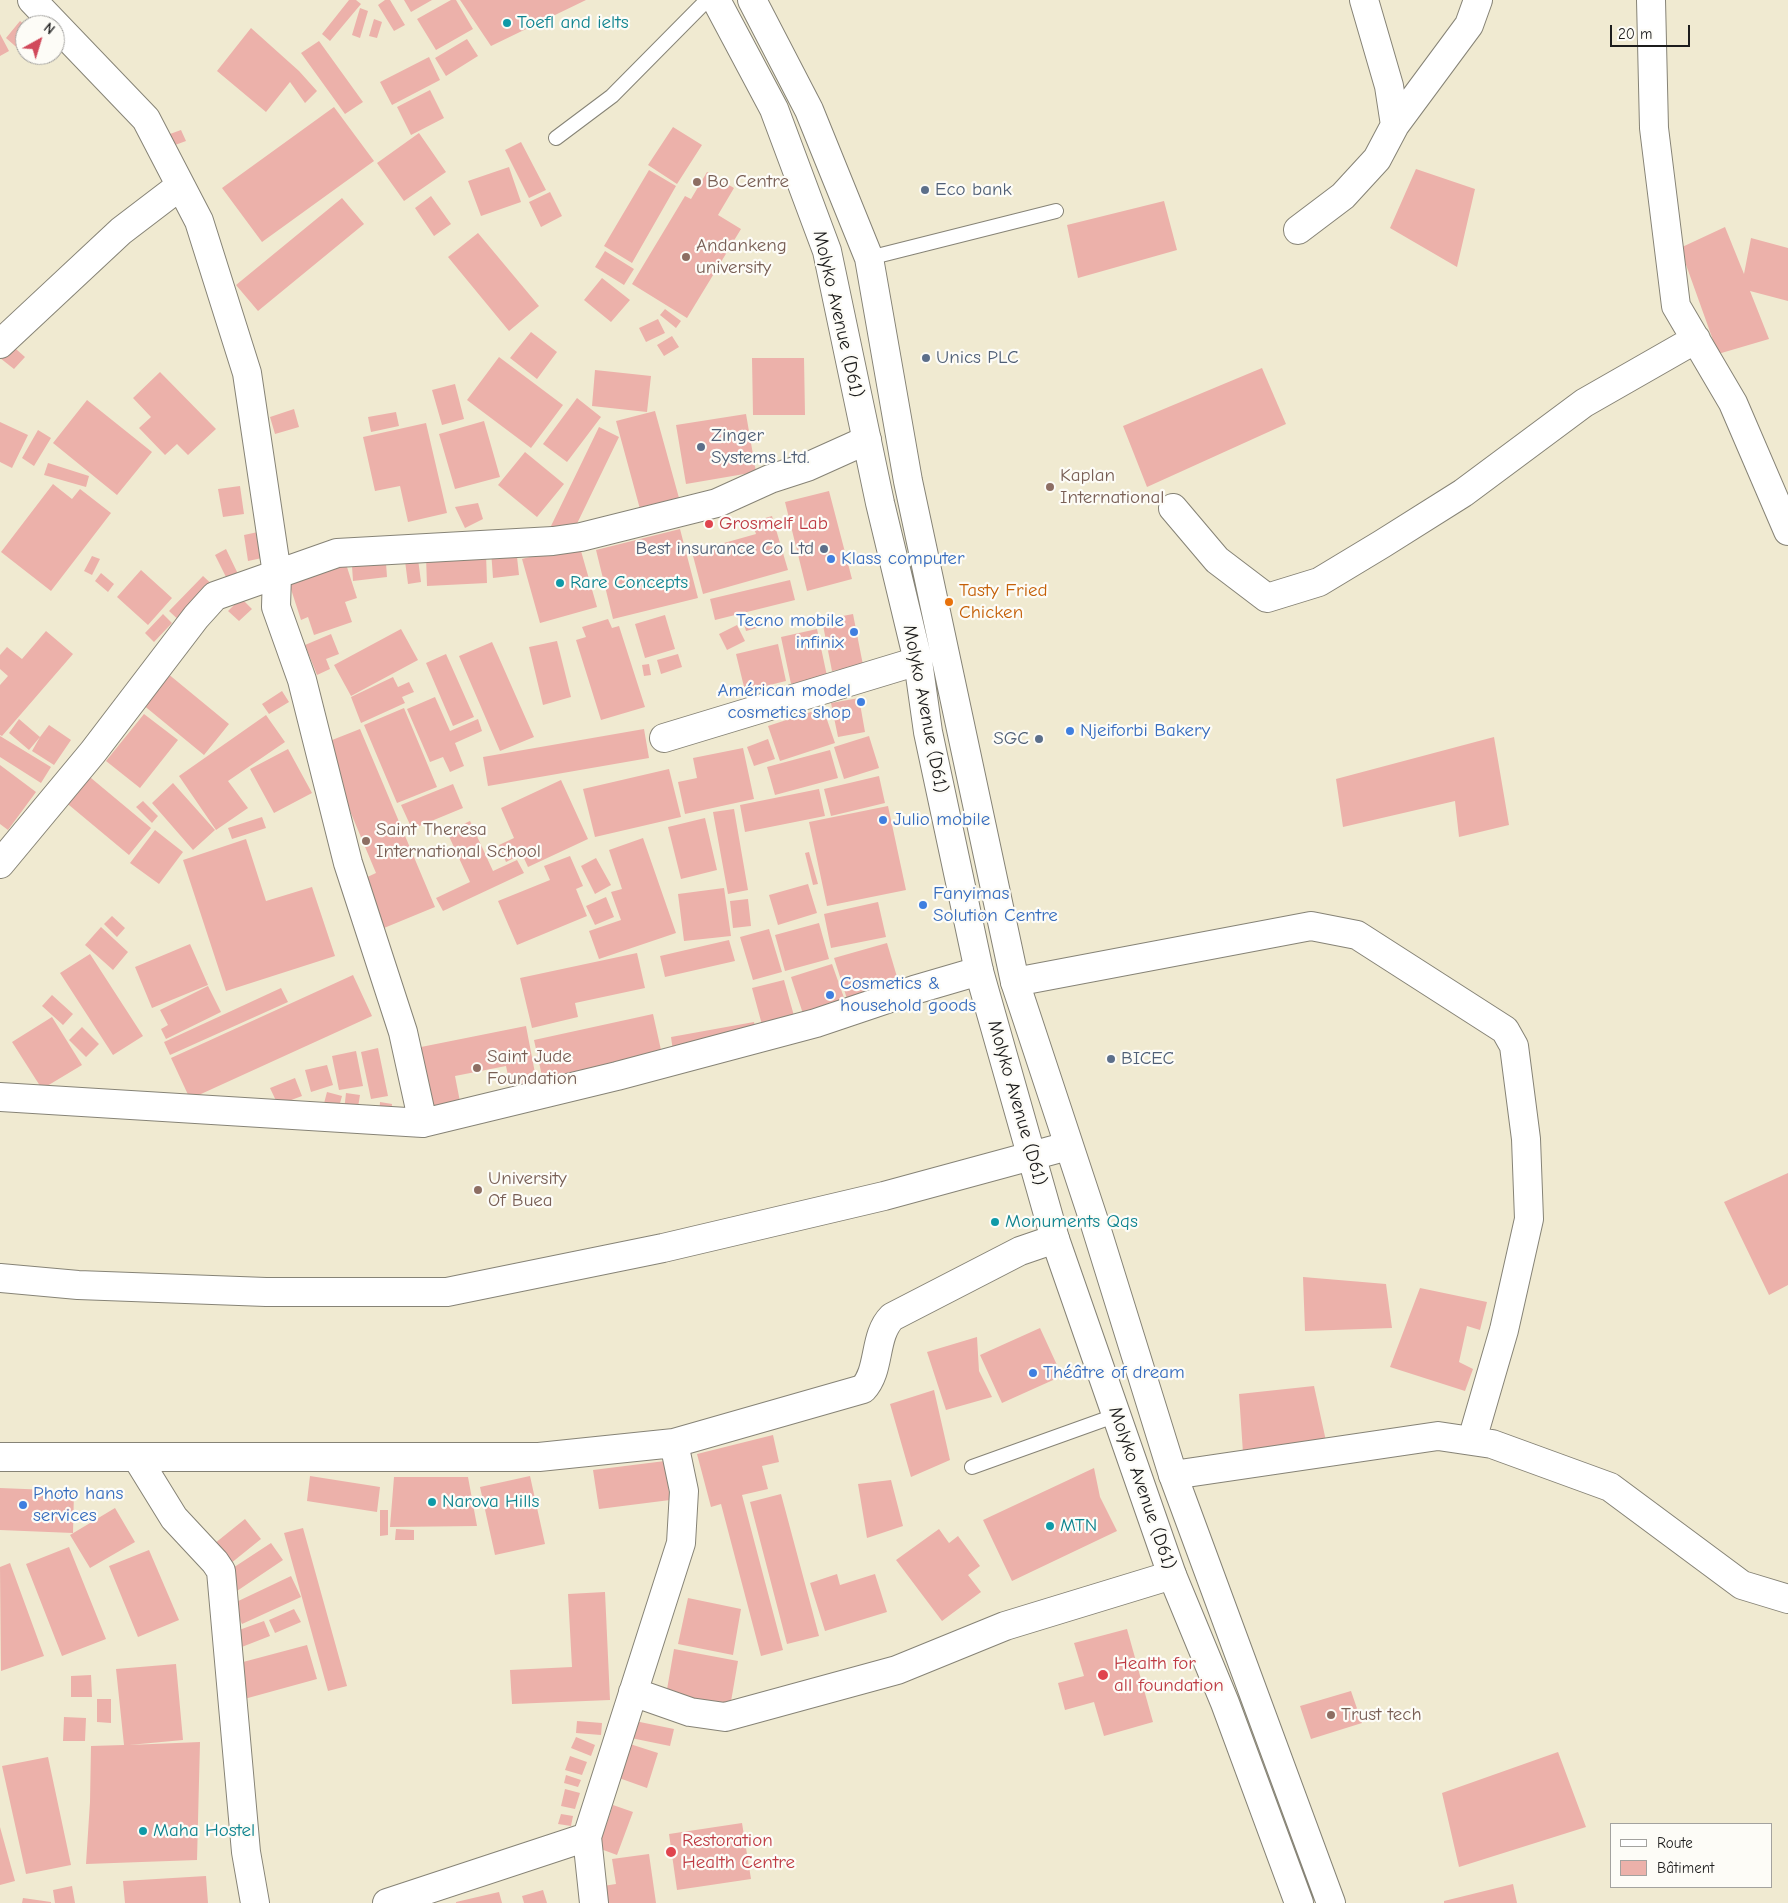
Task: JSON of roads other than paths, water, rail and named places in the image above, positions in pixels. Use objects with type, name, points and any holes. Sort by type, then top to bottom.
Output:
[{"type":"main road","points":[[32,0],[146,119],[199,221],[247,373],[277,574],[276,607],[302,680],[348,863],[403,1032],[423,1124]]},
{"type":"main road","name":"Molyko Avenue (D61)","points":[[716,0],[774,109],[816,219],[826,251],[918,661],[928,732],[979,971],[1055,1239],[1172,1575],[1225,1703],[1299,1903]]},
{"type":"main road","name":"Molyko Avenue (D61)","points":[[752,0],[809,110],[869,258],[908,482],[1015,982],[1097,1230],[1173,1475],[1331,1903]]},
{"type":"main road","points":[[1364,0],[1389,86],[1395,125]]},
{"type":"main road","points":[[1298,230],[1348,190],[1377,159],[1395,125],[1469,25],[1478,0]]},
{"type":"main road","points":[[1651,0],[1654,128],[1676,306],[1733,403],[1788,531]]},
{"type":"main road","points":[[0,344],[121,231],[180,186]]},
{"type":"main road","points":[[1173,508],[1217,560],[1267,598],[1290,592],[1319,582],[1382,544],[1463,493],[1584,403],[1696,339]]},
{"type":"main road","points":[[0,864],[93,752],[196,617],[215,596],[337,553],[553,541],[590,535],[717,503],[867,440]]},
{"type":"main road","points":[[664,738],[918,661]]},
{"type":"main road","points":[[1015,982],[1310,926],[1357,935],[1505,1030],[1514,1046],[1526,1139],[1529,1219],[1506,1321],[1472,1440]]},
{"type":"main road","points":[[0,1097],[423,1124],[589,1083],[816,1023],[914,990],[979,971]]},
{"type":"main road","points":[[0,1278],[78,1285],[266,1292],[447,1292],[663,1248],[875,1198],[1068,1146]]},
{"type":"main road","points":[[0,1457],[539,1457],[674,1443],[863,1389],[869,1380],[884,1327],[892,1317],[1020,1251],[1055,1239]]},
{"type":"main road","points":[[1173,1475],[1438,1436],[1492,1444],[1610,1487],[1742,1585],[1788,1599]]},
{"type":"main road","points":[[594,1903],[587,1837],[681,1543],[684,1491],[674,1443]]},
{"type":"main road","points":[[137,1458],[174,1518],[215,1562],[220,1572],[246,1852],[255,1903]]},
{"type":"main road","points":[[634,1692],[690,1712],[725,1717],[897,1670],[1006,1626],[1172,1575]]},
{"type":"main road","points":[[387,1903],[587,1837]]},
{"type":"lane","points":[[556,138],[612,96],[707,0]]},
{"type":"lane","points":[[869,258],[1056,210]]},
{"type":"lane","points":[[972,1467],[1116,1415]]},
{"type":"place","name":"Toefl and ielts","points":[[507,23]]},
{"type":"place","name":"Bo Centre","points":[[697,182]]},
{"type":"place","name":"Eco bank","points":[[925,190]]},
{"type":"place","name":"Andankeng university","points":[[686,257]]},
{"type":"place","name":"Unics PLC","points":[[926,358]]},
{"type":"place","name":"Zinger Systems Ltd.","points":[[701,447]]},
{"type":"place","name":"Kaplan International","points":[[1050,487]]},
{"type":"place","name":"Grosmelf Lab","points":[[709,524]]},
{"type":"place","name":"Best insurance Co Ltd","points":[[824,549]]},
{"type":"place","name":"Klass computer","points":[[831,559]]},
{"type":"place","name":"Rare Concepts","points":[[560,583]]},
{"type":"place","name":"Tasty Fried Chicken","points":[[949,602]]},
{"type":"place","name":"Tecno mobile infinix","points":[[854,632]]},
{"type":"place","name":"Américan model cosmetics shop","points":[[861,702]]},
{"type":"place","name":"Njeiforbi Bakery","points":[[1070,731]]},
{"type":"place","name":"SGC","points":[[1039,739]]},
{"type":"place","name":"Julio mobile","points":[[883,820]]},
{"type":"place","name":"Saint Theresa International School","points":[[366,841]]},
{"type":"place","name":"Fanyimas Solution Centre","points":[[923,905]]},
{"type":"place","name":"Cosmetics & household goods","points":[[830,995]]},
{"type":"place","name":"BICEC","points":[[1111,1059]]},
{"type":"place","name":"Saint Jude Foundation","points":[[477,1068]]},
{"type":"place","name":"University Of Buea","points":[[478,1190]]},
{"type":"place","name":"Monuments Qqs","points":[[995,1222]]},
{"type":"place","name":"Théâtre of dream","points":[[1033,1373]]},
{"type":"place","name":"Narova Hills","points":[[432,1502]]},
{"type":"place","name":"Photo hans services","points":[[23,1505]]},
{"type":"place","name":"MTN","points":[[1050,1526]]},
{"type":"place","name":"Health for all foundation","points":[[1103,1675]]},
{"type":"place","name":"Trust tech","points":[[1331,1715]]},
{"type":"place","name":"Maha Hostel","points":[[143,1831]]},
{"type":"place","name":"Restoration Health Centre","points":[[671,1852]]}]
